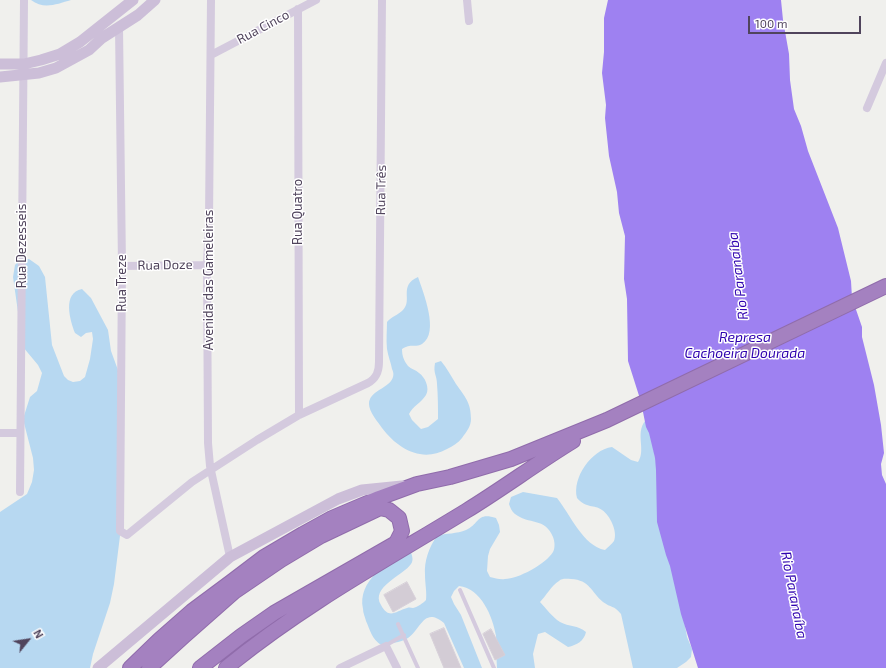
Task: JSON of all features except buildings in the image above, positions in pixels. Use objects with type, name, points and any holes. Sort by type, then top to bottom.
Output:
[{"type":"highway","points":[[130,668],[192,611],[264,557],[332,518],[417,484],[450,477],[511,458],[607,420],[886,286]]},
{"type":"highway","points":[[226,668],[300,612],[468,510],[547,457],[607,420]]},
{"type":"highway","points":[[150,668],[234,592],[281,560],[321,536],[380,508],[389,510],[399,518],[402,531],[396,543],[274,613],[241,636],[200,668]]},
{"type":"street","name":"Rua Dezesseis","points":[[20,492],[24,0]]},
{"type":"street","points":[[0,64],[24,64],[56,55],[78,44],[133,0]]},
{"type":"street","points":[[0,77],[46,72],[56,68],[88,50],[119,26],[138,15],[155,0]]},
{"type":"street","name":"Avenida das Gameleiras","points":[[211,0],[209,220],[207,265],[208,443],[211,470],[230,557]]},
{"type":"street","name":"Rua Cinco","points":[[211,55],[316,0]]},
{"type":"street","name":"Rua Três","points":[[299,415],[374,380],[379,368],[382,0]]},
{"type":"street","points":[[468,0],[469,21]]},
{"type":"street","name":"Rua Quatro","points":[[298,9],[299,415]]},
{"type":"street","name":"Rua Treze","points":[[119,26],[122,266],[120,531],[127,535],[192,482],[211,470]]},
{"type":"street","points":[[867,108],[883,77],[886,63]]},
{"type":"street","name":"Rua Doze","points":[[122,266],[207,265]]},
{"type":"street","points":[[211,470],[299,415]]},
{"type":"street","points":[[0,433],[20,433]]},
{"type":"street","points":[[98,668],[230,557],[338,499],[362,490],[417,484]]},
{"type":"street","points":[[340,668],[386,646],[397,668]]},
{"type":"lane","points":[[460,590],[494,668]]},
{"type":"lane","points":[[398,624],[418,668]]},
{"type":"lane","points":[[386,646],[390,642],[404,635]]},
{"type":"shaded area","points":[[31,0],[71,0],[51,5],[41,5]]},
{"type":"shaded area","points":[[20,259],[29,259],[39,266],[45,277],[52,345],[64,376],[73,382],[80,381],[85,377],[90,359],[93,339],[92,332],[86,333],[81,337],[75,333],[69,308],[72,296],[82,289],[91,298],[108,330],[111,351],[122,381],[121,404],[124,504],[114,584],[110,603],[93,654],[90,668],[0,668],[0,512],[27,494],[32,482],[34,470],[33,458],[23,419],[30,397],[37,391],[42,373],[38,365],[23,347],[13,277],[15,265]]},
{"type":"shaded area","points":[[418,277],[429,312],[430,331],[427,339],[422,344],[405,347],[402,349],[402,352],[409,367],[423,377],[426,383],[427,392],[424,398],[409,414],[412,420],[421,429],[428,427],[438,419],[435,363],[441,361],[467,400],[471,413],[471,422],[469,427],[459,441],[447,449],[429,455],[411,452],[395,442],[388,436],[376,420],[369,407],[372,396],[388,384],[393,378],[393,372],[387,349],[387,322],[406,306],[407,289],[412,281]]},
{"type":"shaded area","points":[[648,418],[687,637],[692,649],[691,657],[686,662],[677,668],[633,668],[621,614],[616,609],[603,602],[586,584],[571,579],[560,580],[540,602],[557,620],[563,624],[577,627],[586,632],[584,638],[580,642],[568,647],[545,632],[538,634],[533,654],[535,668],[497,668],[496,636],[489,612],[474,592],[459,586],[451,597],[461,615],[482,668],[464,668],[444,623],[437,618],[427,618],[405,640],[381,645],[375,640],[366,621],[363,610],[362,599],[369,581],[384,566],[410,550],[413,559],[411,564],[384,587],[380,593],[379,599],[384,610],[390,613],[420,605],[426,600],[426,559],[429,549],[437,536],[466,530],[485,516],[496,518],[500,532],[490,549],[487,571],[490,577],[498,579],[511,578],[524,574],[538,566],[549,557],[554,549],[554,541],[550,531],[541,524],[520,517],[512,511],[510,507],[509,504],[511,497],[523,492],[557,498],[584,536],[597,547],[605,550],[614,541],[615,533],[612,524],[605,512],[599,508],[584,504],[577,498],[577,482],[580,474],[590,459],[604,449],[612,447],[631,460],[638,462],[641,451],[641,429]]},
{"type":"water","name":"Represa Cachoeira Dourada","points":[[608,0],[781,0],[789,54],[790,80],[794,109],[801,126],[808,151],[838,228],[851,281],[852,298],[862,327],[862,337],[874,385],[881,425],[884,453],[881,464],[882,475],[886,484],[886,668],[698,668],[681,614],[670,566],[657,522],[655,458],[649,433],[646,427],[641,402],[628,361],[627,299],[624,279],[625,236],[619,213],[617,192],[609,156],[605,118],[606,105],[602,73],[604,52],[604,18]]},
{"type":"water label","name":"Rio Paranaíba","points":[[738,276]]},
{"type":"water label","name":"Rio Paranaíba","points":[[794,595]]}]
